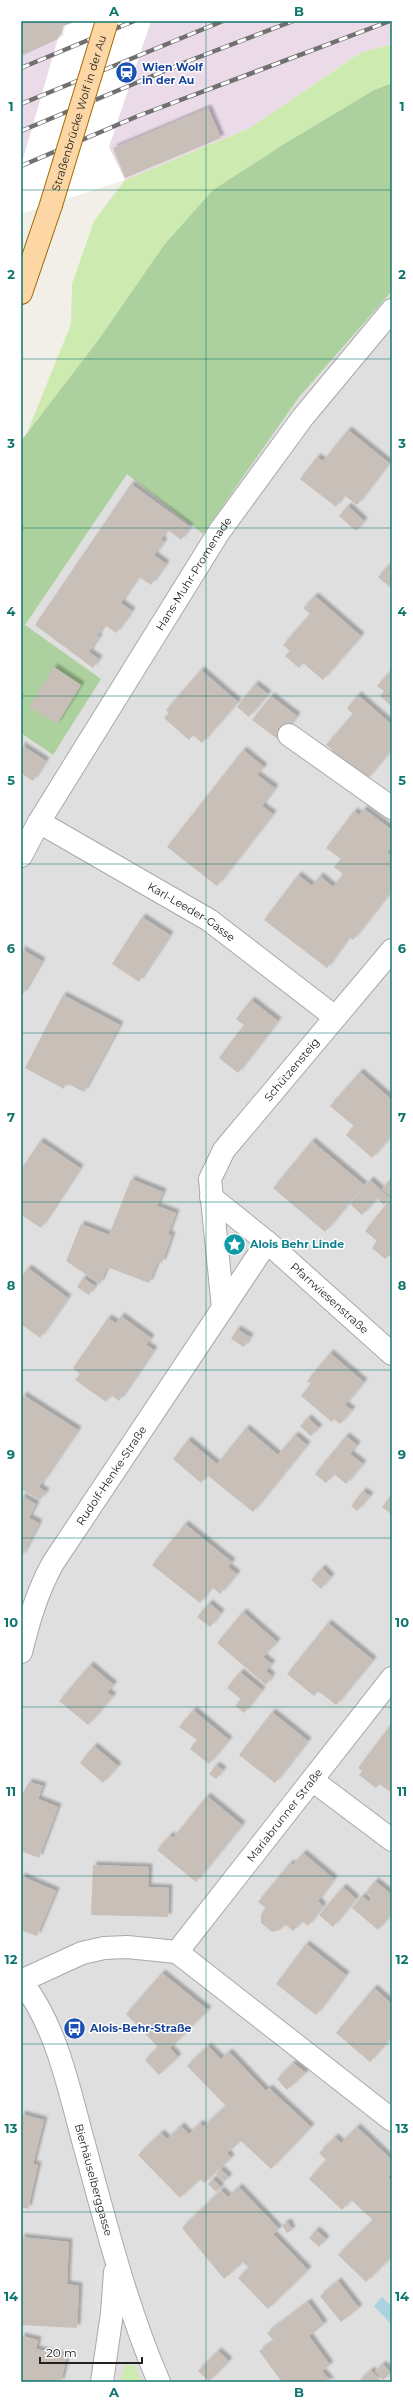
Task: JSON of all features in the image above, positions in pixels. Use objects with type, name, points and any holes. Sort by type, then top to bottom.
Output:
[{"type":"main road","name":"Straßenbrücke Wolf in der Au","points":[[21,294],[51,205],[108,21]]},
{"type":"street","name":"Hans-Muhr-Promenade","points":[[21,856],[39,822],[219,532],[303,417],[392,310]]},
{"type":"street","points":[[289,735],[392,808]]},
{"type":"street","name":"Karl-Leeder-Gasse","points":[[39,822],[209,920],[335,1016]]},
{"type":"street","name":"Schützensteig","points":[[211,1197],[210,1179],[224,1150],[392,950]]},
{"type":"street","points":[[211,1197],[223,1308]]},
{"type":"street","name":"Pfarrwiesenstraße","points":[[211,1197],[267,1242],[390,1347]]},
{"type":"street","name":"Rudolf-Henke-Straße","points":[[21,1652],[36,1598],[53,1563],[267,1242]]},
{"type":"street","name":"Mariabrunner Straße","points":[[177,1952],[392,1678]]},
{"type":"street","points":[[312,1780],[392,1840]]},
{"type":"street","points":[[21,1981],[76,1956],[104,1948],[127,1947],[177,1952],[392,2120]]},
{"type":"street","name":"Bierhäuselberggasse","points":[[21,1981],[39,2009],[62,2067],[115,2259],[159,2382]]},
{"type":"street","points":[[102,2382],[112,2313],[115,2259]]},
{"type":"shaded area","points":[[21,21],[392,21],[392,44],[360,53],[250,128],[125,180],[21,214]]},
{"type":"shaded area","points":[[392,83],[392,2382],[21,2382],[21,441]]},
{"type":"shaded area","points":[[96,2266],[106,2266],[107,2319],[96,2319]]},
{"type":"green space","points":[[392,44],[392,83],[374,90],[284,144],[213,191],[164,245],[99,339],[27,433],[71,324],[72,284],[94,221],[125,180],[250,128],[360,53]]},
{"type":"green space","points":[[392,83],[392,291],[299,397],[203,534],[127,474],[25,625],[101,679],[53,755],[21,733],[21,441],[99,339],[164,245],[213,190],[284,144],[374,90]]},
{"type":"green space","points":[[126,2364],[135,2366],[142,2382],[120,2382]]},
{"type":"water","points":[[382,2297],[392,2307],[392,2325],[374,2306]]},
{"type":"pier","points":[[63,21],[151,21],[109,147],[125,180],[21,214],[21,166]]},
{"type":"building","points":[[21,21],[77,21],[61,27],[58,39],[21,56]]},
{"type":"building","points":[[208,108],[221,138],[125,178],[113,148]]},
{"type":"building","points":[[348,430],[389,463],[357,505],[344,495],[336,507],[300,479],[317,457],[323,461]]},
{"type":"building","points":[[131,484],[190,527],[181,540],[168,530],[161,539],[164,542],[154,555],[166,564],[151,585],[139,577],[130,589],[121,603],[132,611],[116,633],[105,625],[97,636],[99,637],[89,652],[99,659],[93,668],[35,625]]},
{"type":"building","points":[[348,506],[364,521],[356,531],[339,516]]},
{"type":"building","points":[[392,561],[392,589],[378,577]]},
{"type":"building","points":[[315,596],[361,636],[323,680],[303,663],[299,668],[285,656],[290,651],[283,645],[310,614],[303,608]]},
{"type":"building","points":[[54,667],[81,685],[57,724],[29,707]]},
{"type":"building","points":[[392,669],[392,707],[380,696],[384,691],[377,686]]},
{"type":"building","points":[[201,670],[238,702],[202,743],[193,735],[189,740],[164,718],[169,713],[166,710]]},
{"type":"building","points":[[255,684],[268,694],[249,717],[237,707]]},
{"type":"building","points":[[358,695],[392,725],[392,749],[366,780],[328,756],[333,750],[326,745],[353,714],[347,708]]},
{"type":"building","points":[[271,696],[297,716],[279,740],[252,720]]},
{"type":"building","points":[[21,745],[46,761],[33,781],[21,773]]},
{"type":"building","points":[[243,750],[264,767],[257,775],[275,788],[262,806],[273,814],[217,886],[167,847]]},
{"type":"building","points":[[364,809],[392,830],[392,846],[387,852],[392,856],[392,890],[353,940],[349,937],[327,968],[264,920],[298,875],[312,886],[320,876],[333,887],[343,874],[334,867],[341,859],[326,848],[354,811],[359,815]]},
{"type":"building","points":[[142,917],[170,935],[139,982],[112,964]]},
{"type":"building","points":[[21,949],[42,961],[23,994],[21,993]]},
{"type":"building","points":[[63,995],[120,1025],[84,1092],[66,1083],[64,1089],[25,1068]]},
{"type":"building","points":[[251,1000],[278,1021],[238,1073],[219,1058],[244,1025],[236,1019]]},
{"type":"building","points":[[360,1072],[392,1100],[392,1135],[372,1158],[346,1135],[354,1126],[330,1106]]},
{"type":"building","points":[[40,1141],[80,1168],[41,1228],[21,1215],[21,1170]]},
{"type":"building","points":[[312,1141],[364,1185],[325,1232],[273,1188]]},
{"type":"building","points":[[392,1177],[392,1197],[382,1189]]},
{"type":"building","points":[[131,1179],[163,1192],[157,1206],[176,1213],[168,1234],[172,1235],[162,1263],[158,1261],[149,1283],[107,1267],[100,1284],[66,1261],[81,1224],[109,1235]]},
{"type":"building","points":[[370,1180],[390,1198],[384,1205],[377,1198],[362,1215],[350,1204]]},
{"type":"building","points":[[389,1201],[392,1204],[392,1253],[385,1259],[372,1248],[377,1241],[365,1231]]},
{"type":"building","points":[[28,1268],[68,1298],[40,1338],[21,1324],[21,1278]]},
{"type":"building","points":[[83,1278],[95,1286],[89,1295],[77,1287]]},
{"type":"building","points":[[121,1316],[151,1338],[146,1345],[154,1350],[119,1401],[111,1395],[106,1402],[75,1380],[80,1374],[73,1368],[108,1318],[116,1323]]},
{"type":"building","points":[[237,1329],[250,1337],[244,1347],[231,1339]]},
{"type":"building","points":[[330,1353],[364,1382],[345,1405],[352,1410],[340,1424],[334,1419],[332,1422],[301,1396],[311,1384],[307,1381]]},
{"type":"building","points":[[23,1395],[78,1430],[39,1487],[46,1492],[40,1500],[21,1489],[21,1399]]},
{"type":"building","points":[[308,1418],[319,1428],[311,1436],[300,1426]]},
{"type":"building","points":[[246,1428],[278,1455],[295,1435],[307,1445],[253,1512],[207,1475],[201,1483],[173,1459],[188,1440],[217,1464]]},
{"type":"building","points":[[346,1436],[357,1445],[350,1454],[363,1464],[346,1484],[334,1474],[326,1483],[315,1474]]},
{"type":"building","points":[[363,1491],[370,1496],[357,1511],[351,1506]]},
{"type":"building","points":[[392,1494],[392,1515],[382,1507]]},
{"type":"building","points":[[21,1496],[36,1504],[29,1518],[39,1523],[21,1558]]},
{"type":"building","points":[[185,1524],[232,1562],[228,1567],[237,1574],[220,1594],[212,1587],[200,1603],[152,1565]]},
{"type":"building","points":[[322,1568],[331,1577],[321,1589],[311,1580]]},
{"type":"building","points":[[209,1603],[221,1613],[210,1627],[197,1617]]},
{"type":"building","points":[[243,1612],[277,1642],[263,1657],[272,1664],[266,1671],[272,1676],[266,1685],[217,1643]]},
{"type":"building","points":[[328,1623],[373,1660],[336,1705],[318,1691],[314,1696],[287,1674]]},
{"type":"building","points":[[90,1665],[114,1685],[107,1692],[113,1696],[88,1725],[59,1701]]},
{"type":"building","points":[[240,1672],[262,1690],[244,1713],[235,1706],[241,1699],[227,1688]]},
{"type":"building","points":[[193,1710],[229,1740],[209,1764],[190,1749],[197,1740],[179,1727]]},
{"type":"building","points":[[272,1712],[308,1741],[275,1783],[239,1755]]},
{"type":"building","points":[[392,1723],[392,1793],[379,1784],[376,1788],[359,1775],[362,1771],[358,1768]]},
{"type":"building","points":[[94,1746],[118,1766],[103,1783],[80,1763]]},
{"type":"building","points":[[216,1765],[223,1770],[216,1779],[209,1774]]},
{"type":"building","points":[[29,1782],[43,1786],[38,1799],[58,1807],[39,1858],[21,1851],[21,1797]]},
{"type":"building","points":[[207,1796],[242,1825],[196,1882],[157,1850],[170,1835],[173,1838]]},
{"type":"building","points":[[303,1853],[334,1879],[318,1901],[323,1906],[308,1926],[302,1921],[293,1931],[285,1924],[280,1930],[272,1932],[261,1923],[261,1914],[266,1908],[258,1902],[290,1863],[293,1865]]},
{"type":"building","points":[[93,1865],[149,1867],[148,1887],[169,1888],[168,1917],[91,1915]]},
{"type":"building","points":[[21,1876],[56,1891],[37,1936],[21,1930]]},
{"type":"building","points":[[375,1881],[392,1895],[392,1913],[378,1930],[352,1908],[362,1896],[369,1902],[372,1897],[366,1892]]},
{"type":"building","points":[[343,1887],[356,1899],[333,1927],[319,1915]]},
{"type":"building","points":[[306,1944],[346,1975],[316,2015],[276,1984]]},
{"type":"building","points":[[162,1973],[208,2010],[170,2048],[178,2057],[159,2075],[145,2060],[158,2047],[126,2014]]},
{"type":"building","points":[[374,1988],[392,2004],[392,2036],[370,2062],[336,2033]]},
{"type":"building","points":[[208,2046],[221,2059],[229,2052],[266,2091],[269,2088],[311,2127],[271,2169],[241,2141],[227,2153],[231,2158],[204,2183],[200,2179],[180,2198],[138,2155],[161,2133],[167,2139],[181,2126],[189,2134],[200,2123],[203,2127],[226,2106],[187,2066]]},
{"type":"building","points":[[293,2063],[306,2073],[287,2090],[277,2079]]},
{"type":"building","points":[[21,2114],[44,2120],[33,2164],[38,2165],[28,2209],[21,2207]]},
{"type":"building","points":[[357,2127],[392,2160],[392,2173],[388,2177],[392,2181],[392,2256],[366,2282],[338,2255],[373,2220],[351,2200],[342,2210],[309,2179],[326,2160],[319,2153],[335,2137],[341,2143]]},
{"type":"building","points":[[220,2169],[229,2177],[224,2182],[216,2174]]},
{"type":"building","points":[[213,2179],[221,2187],[216,2192],[208,2184]]},
{"type":"building","points":[[239,2187],[279,2229],[273,2234],[308,2270],[268,2309],[238,2278],[249,2268],[243,2262],[224,2279],[182,2228],[221,2190],[228,2197]]},
{"type":"building","points":[[288,2222],[292,2230],[287,2233],[282,2225]]},
{"type":"building","points":[[316,2230],[326,2239],[319,2247],[309,2238]]},
{"type":"building","points":[[21,2237],[69,2242],[67,2284],[79,2286],[77,2328],[21,2325]]},
{"type":"building","points":[[338,2281],[359,2308],[341,2322],[320,2296]]},
{"type":"building","points":[[308,2302],[324,2324],[309,2336],[330,2365],[322,2371],[331,2382],[282,2382],[259,2351],[274,2341],[267,2333]]},
{"type":"building","points":[[21,2336],[38,2340],[36,2349],[67,2356],[61,2382],[21,2382]]},
{"type":"building","points":[[218,2351],[229,2361],[209,2381],[198,2371]]},
{"type":"building","points":[[383,2364],[391,2373],[383,2380],[375,2371]]},
{"type":"building","points":[[371,2370],[381,2381],[358,2382]]},
{"type":"railway","points":[[21,68],[134,21]]},
{"type":"railway","points":[[21,104],[223,21]]},
{"type":"railway","points":[[21,131],[186,62],[293,21]]},
{"type":"railway","points":[[21,166],[138,116],[390,21]]},
{"type":"place","name":"Wien Wolf in der Au","points":[[126,73]]},
{"type":"place","name":"Alois Behr Linde","points":[[235,1244]]},
{"type":"place","name":"Alois-Behr-Straße","points":[[74,2028]]}]
